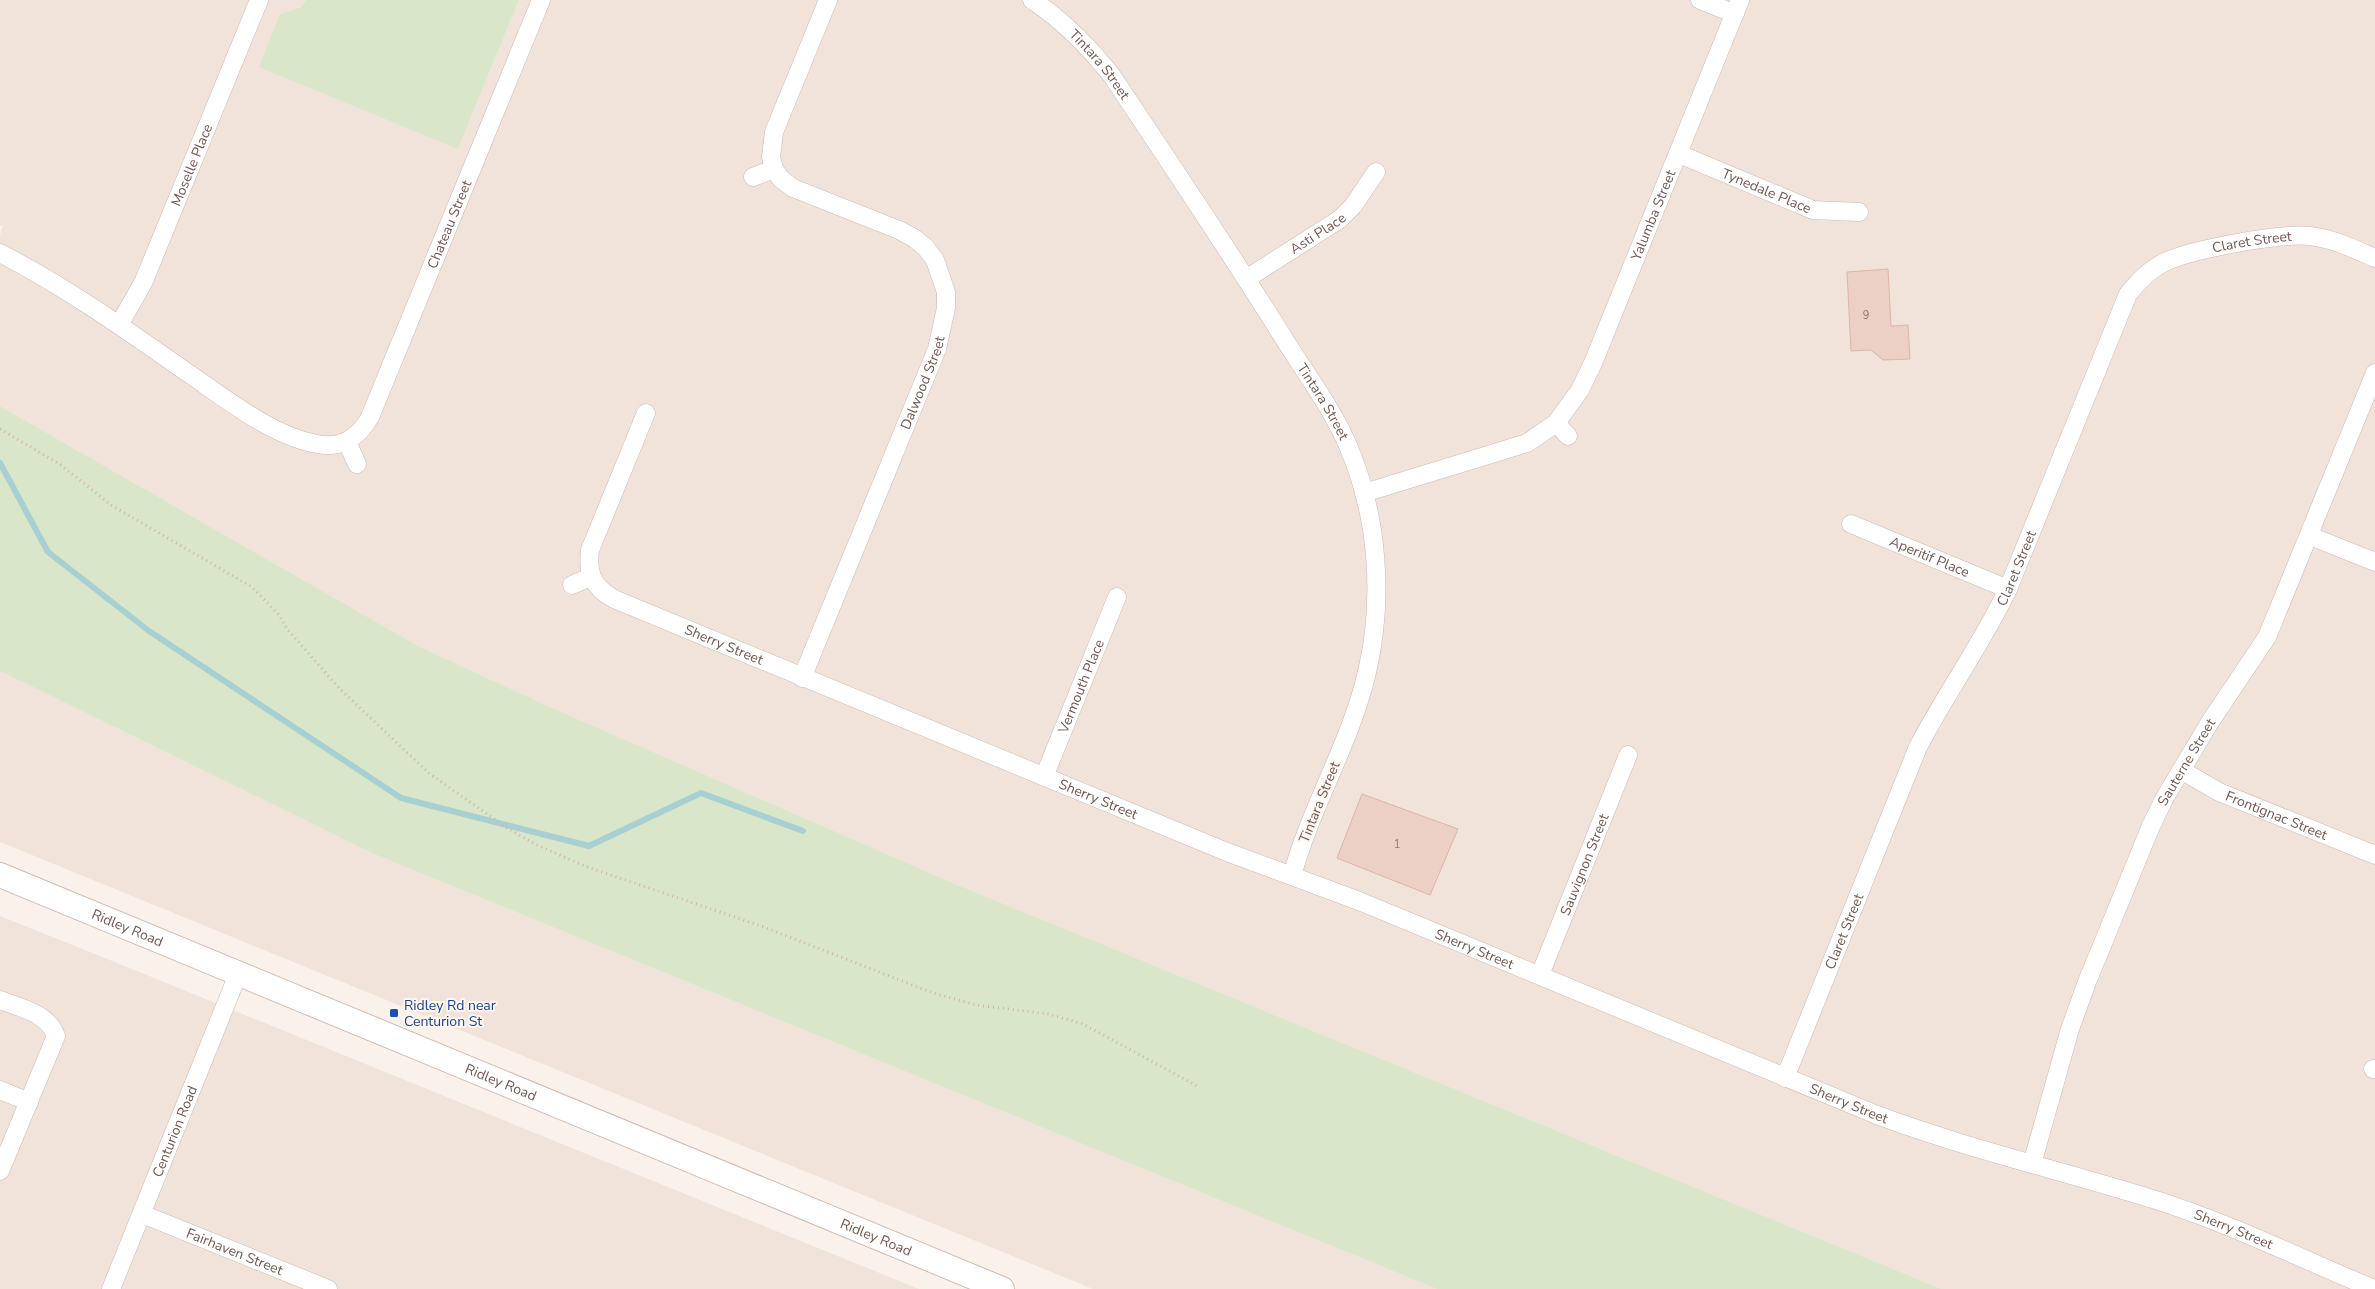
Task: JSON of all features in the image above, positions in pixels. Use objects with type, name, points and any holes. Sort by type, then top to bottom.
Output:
[{"type":"street","name":"Moselle Place","points":[[119,326],[143,283],[259,0]]},
{"type":"street","name":"Chateau Street","points":[[347,442],[364,427],[370,417],[541,0]]},
{"type":"street","points":[[753,176],[774,169],[771,157],[774,132],[828,0]]},
{"type":"street","name":"Tintara Street","points":[[1032,0],[1050,12],[1088,46],[1112,76],[1246,279],[1349,448],[1364,492],[1373,538],[1377,586],[1374,630],[1368,670],[1358,706],[1302,845],[1292,876]]},
{"type":"street","points":[[1700,0],[1737,7]]},
{"type":"street","name":"Yalumba Street","points":[[1364,492],[1510,450],[1527,443],[1556,423],[1580,390],[1592,363],[1737,7]]},
{"type":"street","name":"Tynedale Place","points":[[1678,154],[1813,210],[1859,212]]},
{"type":"street","name":"Dalwood Street","points":[[774,169],[781,179],[805,194],[899,230],[914,238],[935,260],[946,292],[946,308],[937,349],[802,678]]},
{"type":"street","name":"Asti Place","points":[[1246,279],[1340,219],[1354,206],[1376,172]]},
{"type":"street","name":"Claret Street","points":[[1785,1078],[1918,747],[1936,712],[1992,624],[2128,294],[2145,275],[2164,262],[2184,254],[2281,236],[2310,236],[2338,242],[2375,258]]},
{"type":"street","points":[[0,253],[119,326],[240,408],[267,424],[316,444],[326,445],[347,442],[357,464]]},
{"type":"street","name":"Sauterne Street","points":[[2032,1164],[2070,1029],[2087,982],[2151,826],[2181,770],[2210,722],[2267,637],[2310,536],[2375,373]]},
{"type":"street","points":[[572,585],[590,577],[588,564],[595,536],[646,413]]},
{"type":"street","points":[[1556,423],[1568,436]]},
{"type":"street","name":"Aperitif Place","points":[[1851,524],[2008,589]]},
{"type":"street","points":[[2310,536],[2375,562]]},
{"type":"street","name":"Sherry Street","points":[[590,577],[596,586],[614,599],[802,678],[1227,852],[1359,901],[1785,1078],[1933,1136],[2198,1214],[2374,1289]]},
{"type":"street","name":"Vermouth Place","points":[[1044,777],[1117,597]]},
{"type":"street","name":"Sauvignon Street","points":[[1540,975],[1628,755]]},
{"type":"street","name":"Frontignac Street","points":[[2181,770],[2219,792],[2375,855]]},
{"type":"street","name":"Ridley Road","points":[[0,875],[1002,1289]]},
{"type":"street","name":"Centurion Road","points":[[111,1289],[238,974]]},
{"type":"street","points":[[0,1000],[46,1018],[53,1026],[56,1036],[0,1171]]},
{"type":"street","points":[[0,1090],[29,1102]]},
{"type":"street","name":"Fairhaven Street","points":[[142,1214],[328,1289]]},
{"type":"path","points":[[0,429],[61,465],[111,505],[252,587],[341,690],[430,774],[510,830],[539,846],[587,867],[760,926],[933,993],[976,1005],[1049,1014],[1083,1024],[1200,1087]]},
{"type":"shaded area","points":[[0,0],[306,0],[301,7],[280,14],[458,149],[519,0],[2375,0],[2375,1289],[1942,1289],[953,883],[550,707],[420,647],[0,406],[0,235],[3,226],[0,225]]},
{"type":"shaded area","points":[[0,671],[374,854],[1437,1289],[1093,1289],[0,842]]},
{"type":"shaded area","points":[[0,916],[100,956],[919,1289],[0,1289]]},
{"type":"green space","points":[[306,0],[519,0],[458,149],[259,67],[280,14],[301,7]]},
{"type":"green space","points":[[0,406],[420,647],[550,707],[953,883],[1942,1289],[1437,1289],[374,854],[0,671]]},
{"type":"building","points":[[1888,269],[1891,326],[1908,325],[1910,359],[1883,360],[1871,350],[1851,351],[1847,272]]},
{"type":"building","points":[[1362,794],[1458,829],[1430,895],[1337,858]]},
{"type":"waterway","points":[[0,463],[48,552],[149,631],[401,798],[589,846],[701,793],[803,831]]},
{"type":"place","name":"Ridley Rd near Centurion St","points":[[394,1013]]}]
